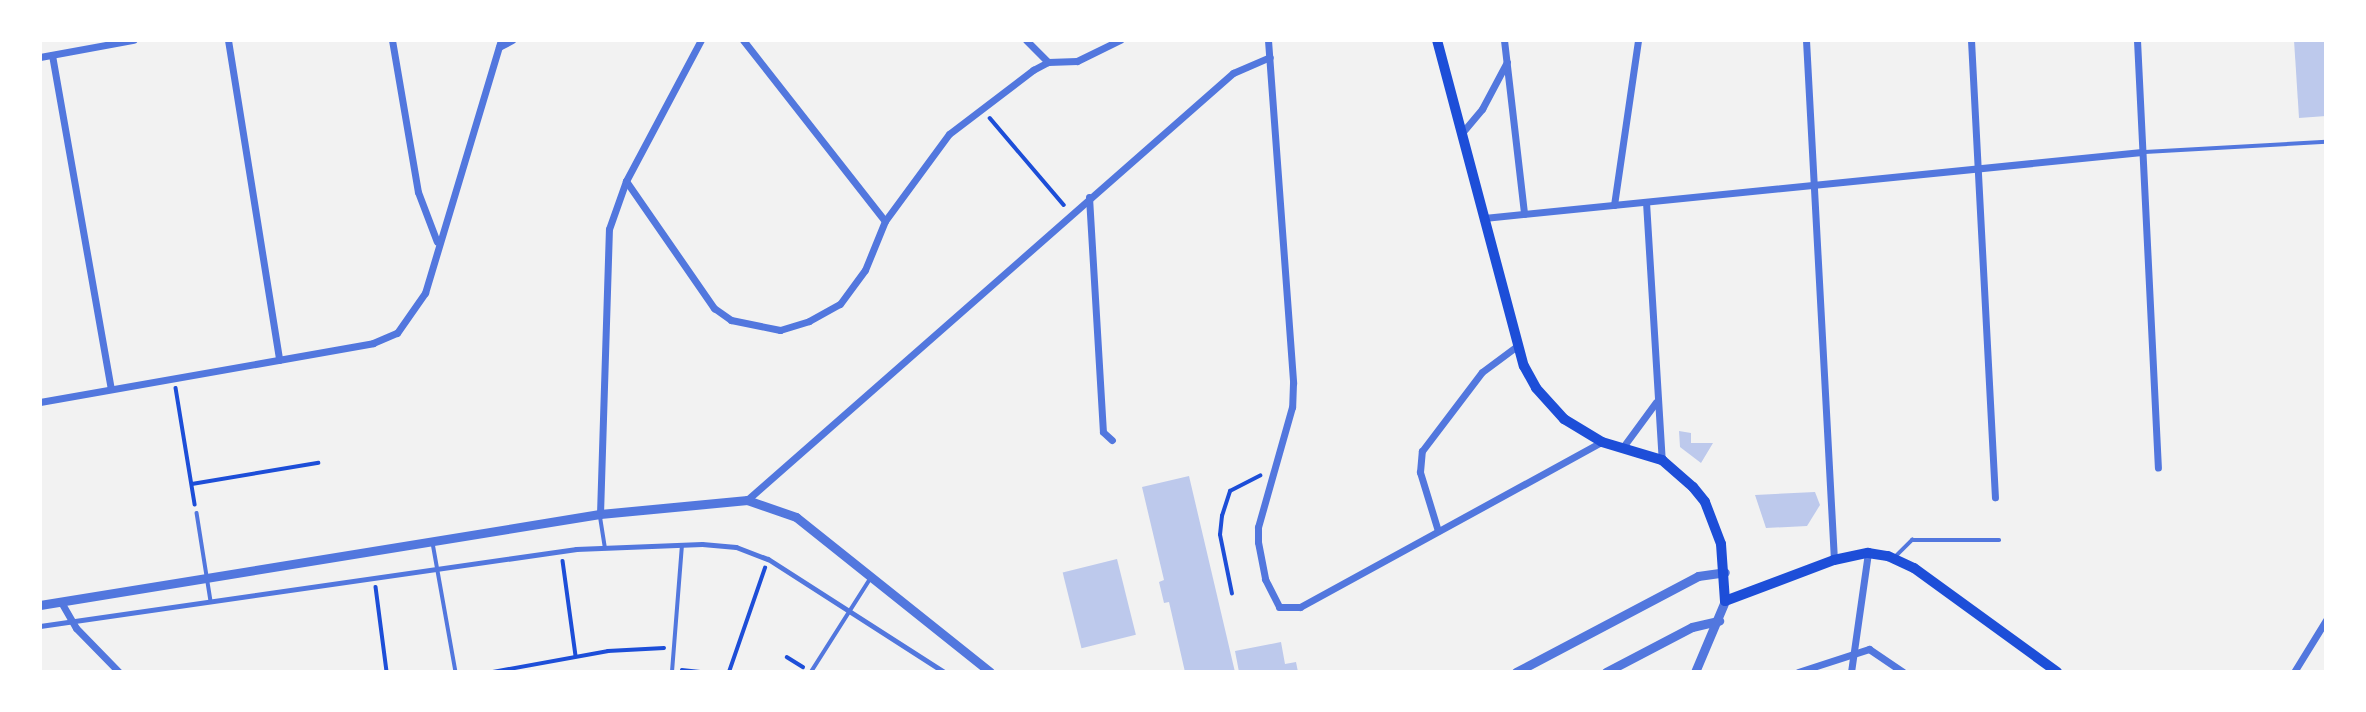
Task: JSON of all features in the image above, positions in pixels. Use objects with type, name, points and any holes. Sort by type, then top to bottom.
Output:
[{"type":"main road","points":[[1437,40],[1517,346],[1549,405],[1602,442],[1662,460],[1705,502],[1721,544],[1725,572],[1724,601],[1834,560],[1868,553],[1895,557],[2057,672]]},
{"type":"street","points":[[40,57],[133,40]]},
{"type":"street","points":[[228,40],[279,360]]},
{"type":"street","points":[[393,40],[418,192],[437,242]]},
{"type":"street","points":[[40,402],[373,343],[397,332],[425,293],[437,242],[500,43],[512,40]]},
{"type":"street","points":[[600,514],[606,247],[614,207],[701,40]]},
{"type":"street","points":[[743,40],[885,221]]},
{"type":"street","points":[[1026,40],[1048,62]]},
{"type":"street","points":[[626,181],[714,308],[731,320],[780,330],[809,321],[840,304],[865,270],[885,221],[949,134],[1048,62],[1077,61],[1120,40]]},
{"type":"street","points":[[1268,40],[1293,383],[1275,471],[1258,527],[1261,562],[1279,607],[1300,607],[1602,442]]},
{"type":"street","points":[[1504,40],[1524,214]]},
{"type":"street","points":[[1614,205],[1638,40]]},
{"type":"street","points":[[1806,40],[1834,560]]},
{"type":"street","points":[[1971,40],[1995,497]]},
{"type":"street","points":[[2137,40],[2158,467]]},
{"type":"street","points":[[52,55],[111,389]]},
{"type":"street","points":[[747,500],[1089,197],[1233,74],[1270,57]]},
{"type":"street","points":[[1461,135],[1482,109],[1507,62]]},
{"type":"street","points":[[1483,218],[2142,152]]},
{"type":"street","points":[[1089,197],[1103,432],[1112,440]]},
{"type":"street","points":[[1646,202],[1662,460]]},
{"type":"street","points":[[1438,531],[1420,472],[1422,451],[1482,372],[1517,346]]},
{"type":"street","points":[[1623,447],[1645,422],[1657,398]]},
{"type":"street","points":[[40,605],[600,514],[747,500],[796,517],[990,672]]},
{"type":"street","points":[[40,626],[561,552],[682,544],[736,547],[768,559],[944,672]]},
{"type":"street","points":[[1851,672],[1868,553]]},
{"type":"street","points":[[1516,672],[1698,576],[1725,572]]},
{"type":"street","points":[[1695,672],[1719,621],[1724,601]]},
{"type":"street","points":[[61,602],[72,621],[119,672]]},
{"type":"street","points":[[2294,672],[2326,620]]},
{"type":"street","points":[[1606,672],[1692,627],[1719,621]]},
{"type":"street","points":[[1798,672],[1869,649],[1903,672]]},
{"type":"lane","points":[[2142,152],[2326,142]]},
{"type":"lane","points":[[197,513],[211,601]]},
{"type":"lane","points":[[600,514],[605,547]]},
{"type":"lane","points":[[1895,557],[1913,540],[1999,540]]},
{"type":"lane","points":[[432,542],[456,672]]},
{"type":"lane","points":[[673,671],[682,544]]},
{"type":"lane","points":[[811,672],[871,577]]},
{"type":"path","points":[[982,108],[1071,214]]},
{"type":"path","points":[[174,379],[197,513]]},
{"type":"path","points":[[192,484],[318,463]]},
{"type":"path","points":[[1232,594],[1220,535],[1230,491],[1275,471]]},
{"type":"path","points":[[561,552],[576,656]]},
{"type":"path","points":[[729,672],[768,559]]},
{"type":"path","points":[[374,578],[387,672]]},
{"type":"path","points":[[493,672],[576,656],[673,648]]},
{"type":"path","points":[[787,657],[811,672]]},
{"type":"path","points":[[528,666],[529,672]]},
{"type":"path","points":[[673,671],[700,672]]},
{"type":"building","points":[[2294,40],[2326,40],[2326,116],[2299,118]]},
{"type":"building","points":[[1679,431],[1691,433],[1691,443],[1713,443],[1701,463],[1680,447]]},
{"type":"building","points":[[1189,476],[1235,672],[1185,672],[1169,602],[1164,603],[1159,582],[1164,580],[1142,487]]},
{"type":"building","points":[[1815,492],[1820,505],[1807,526],[1766,528],[1755,495]]},
{"type":"building","points":[[1117,559],[1136,635],[1082,648],[1063,573]]},
{"type":"building","points":[[1281,642],[1285,664],[1296,662],[1298,672],[1239,672],[1235,651]]}]
